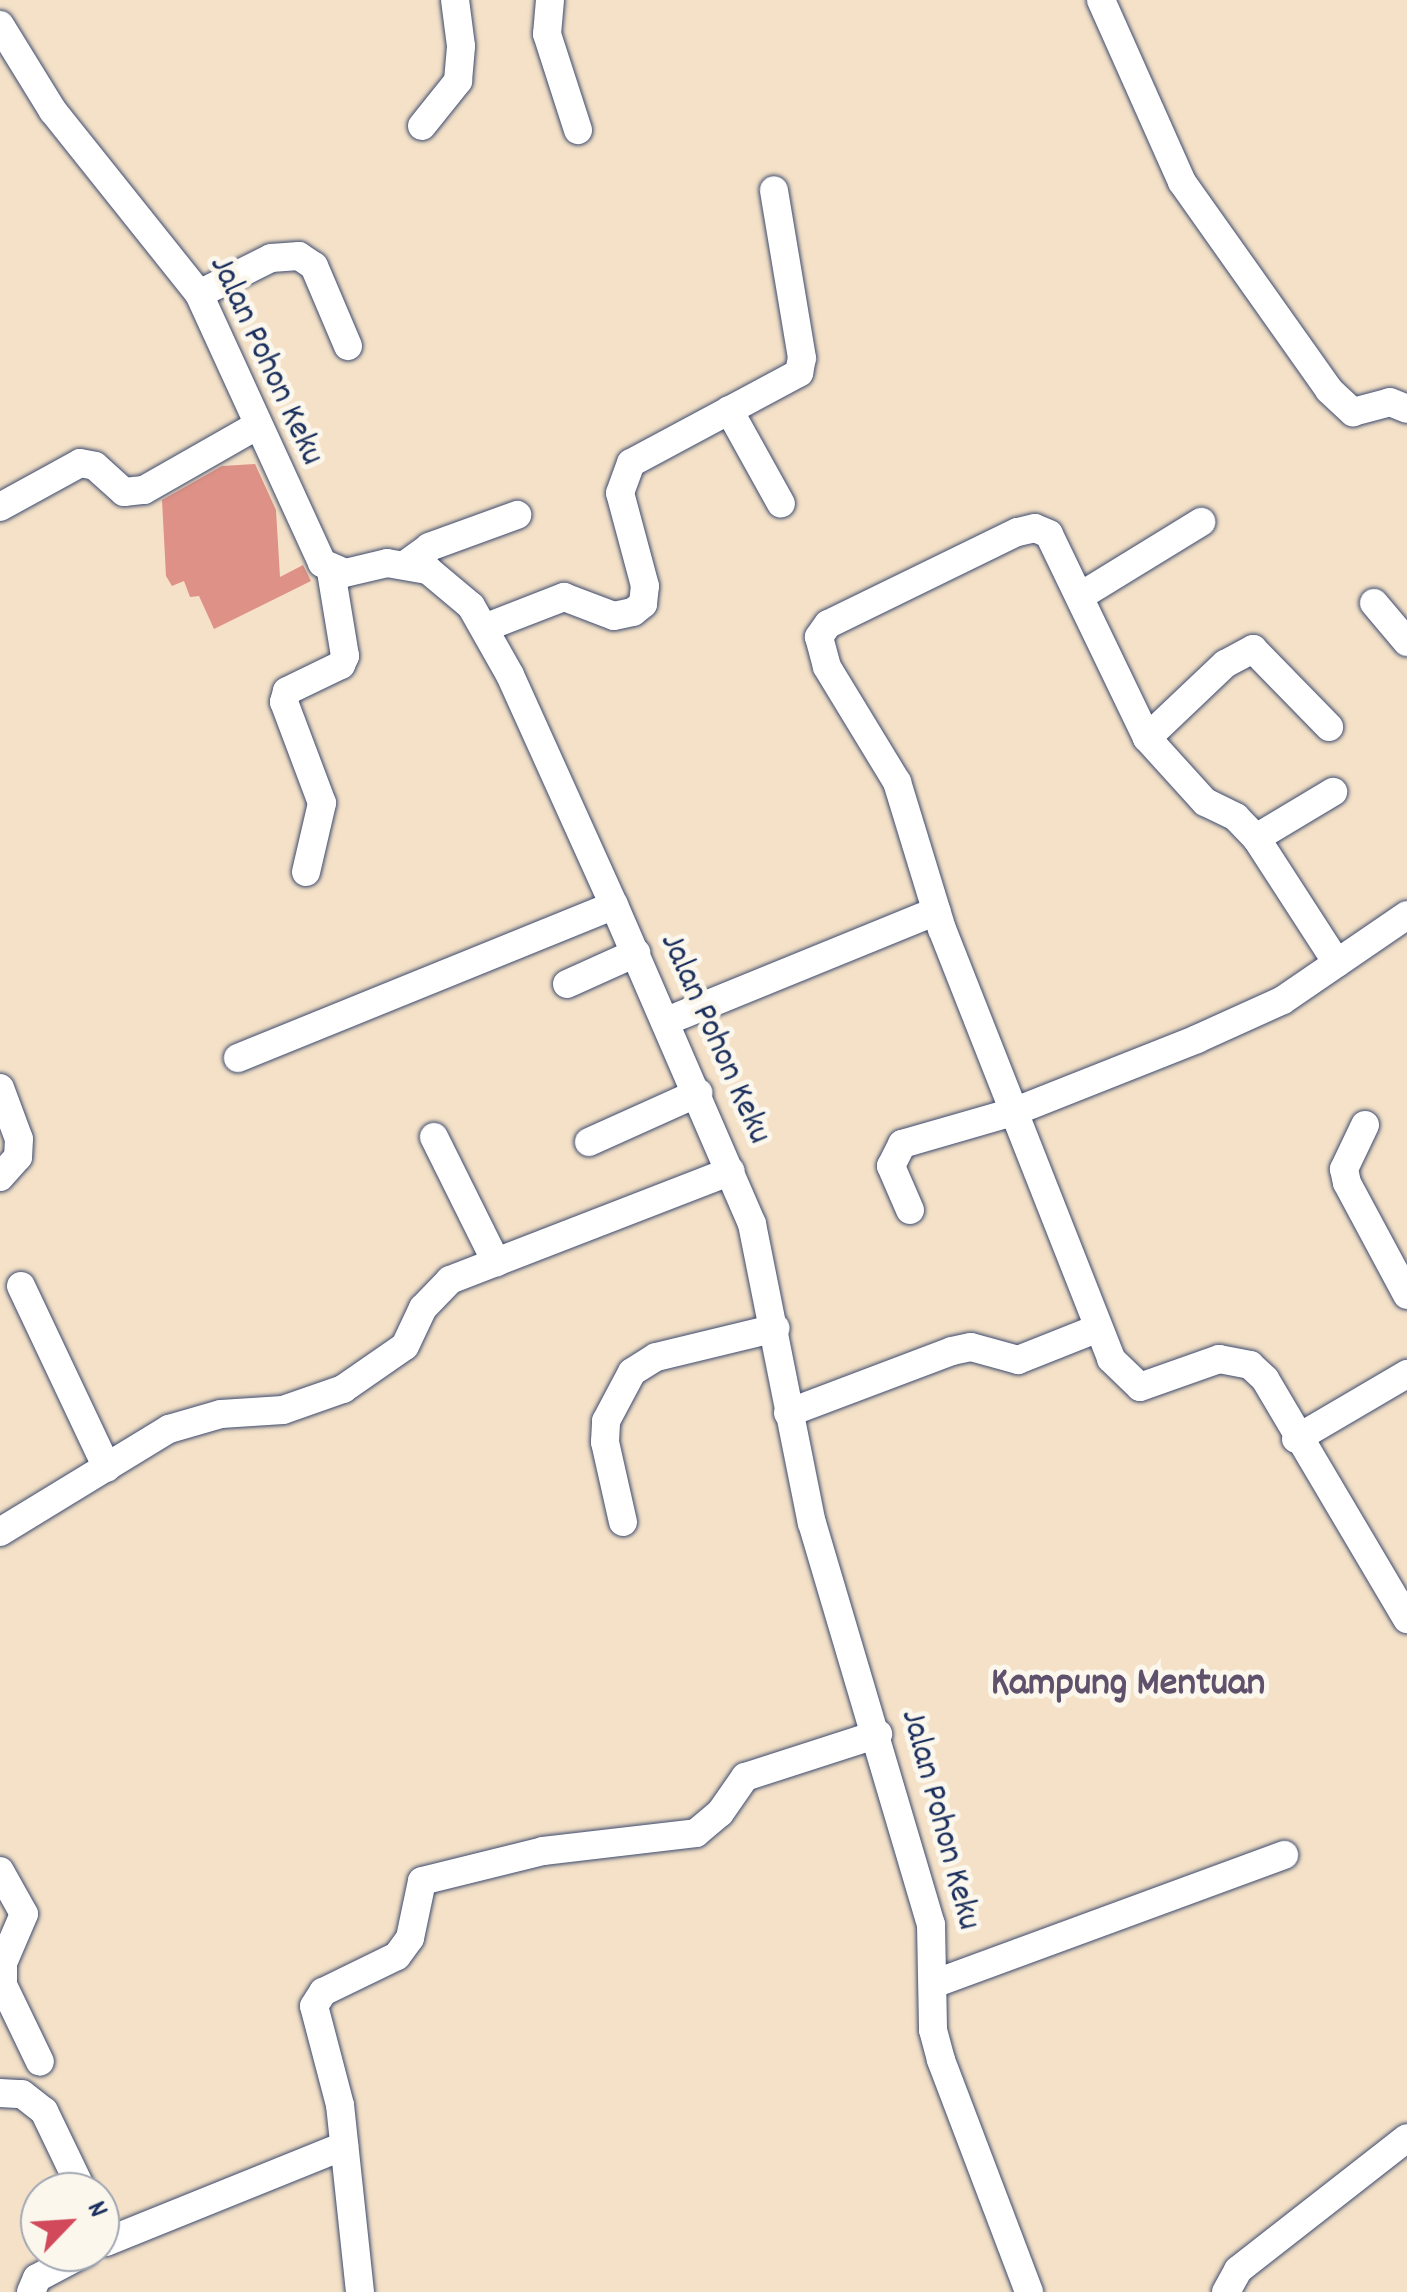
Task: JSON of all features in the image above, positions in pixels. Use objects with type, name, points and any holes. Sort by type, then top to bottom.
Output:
[{"type":"street","points":[[422,126],[458,81],[462,46],[455,0]]},
{"type":"street","points":[[550,0],[547,34],[578,130]]},
{"type":"street","points":[[1101,0],[1182,182],[1328,390],[1354,412],[1390,402],[1407,408]]},
{"type":"street","name":"Jalan Pohon Keku","points":[[0,25],[52,111],[199,294],[311,544],[332,571]]},
{"type":"street","points":[[484,628],[564,597],[614,616],[643,604],[645,586],[623,513],[622,475],[630,463],[784,383],[798,372],[802,358],[774,190]]},
{"type":"street","points":[[199,294],[271,258],[299,256],[314,266],[348,346]]},
{"type":"street","points":[[729,410],[781,504]]},
{"type":"street","points":[[0,507],[80,463],[96,466],[124,492],[144,490],[256,426]]},
{"type":"street","points":[[306,872],[322,804],[284,702],[287,691],[341,666],[345,656],[332,571],[406,564],[429,547],[517,514]]},
{"type":"street","points":[[1082,594],[1201,522]]},
{"type":"street","points":[[1338,963],[1256,838],[1236,817],[1205,802],[1147,738],[1062,551],[1035,528],[828,624],[819,637],[827,667],[897,782],[936,910],[1096,1330],[1128,1381],[1140,1387],[1219,1359],[1250,1365],[1265,1380],[1407,1619]]},
{"type":"street","name":"Jalan Pohon Keku","points":[[406,564],[448,582],[484,628],[636,953],[752,1224],[776,1328],[788,1413],[812,1523],[878,1734],[931,1924],[936,1983],[934,2030],[941,2060],[1029,2292]]},
{"type":"street","points":[[1374,603],[1407,642]]},
{"type":"street","points":[[1147,738],[1225,664],[1253,648],[1330,727]]},
{"type":"street","points":[[1256,838],[1333,792]]},
{"type":"street","points":[[238,1058],[614,905]]},
{"type":"street","points":[[666,1021],[936,910]]},
{"type":"street","points":[[910,1210],[891,1166],[893,1152],[1012,1112],[1283,1000],[1407,915]]},
{"type":"street","points":[[567,984],[636,953]]},
{"type":"street","points":[[0,1088],[19,1138],[18,1157],[0,1176]]},
{"type":"street","points":[[589,1142],[698,1093]]},
{"type":"street","points":[[1364,1125],[1344,1168],[1346,1183],[1407,1295]]},
{"type":"street","points":[[434,1137],[496,1262]]},
{"type":"street","points":[[0,1532],[148,1440],[196,1419],[282,1410],[343,1389],[405,1346],[424,1308],[450,1280],[732,1171]]},
{"type":"street","points":[[21,1286],[107,1468]]},
{"type":"street","points":[[623,1522],[605,1442],[606,1420],[632,1372],[656,1357],[776,1328]]},
{"type":"street","points":[[788,1413],[952,1351],[971,1347],[1018,1360],[1096,1330]]},
{"type":"street","points":[[1296,1438],[1407,1374]]},
{"type":"street","points":[[360,2292],[344,2146],[314,2006],[322,1992],[396,1956],[410,1938],[422,1881],[543,1851],[696,1833],[720,1813],[746,1777],[878,1734]]},
{"type":"street","points":[[936,1983],[1284,1855]]},
{"type":"street","points":[[0,1871],[24,1914],[3,1962],[3,1985],[40,2062]]},
{"type":"street","points":[[0,2093],[22,2094],[44,2111],[73,2172]]},
{"type":"street","points":[[1226,2292],[1238,2270],[1407,2138]]},
{"type":"street","points":[[120,2233],[344,2146]]},
{"type":"street","points":[[31,2292],[37,2278],[47,2272]]},
{"type":"building","points":[[255,464],[276,510],[280,577],[303,565],[311,581],[214,629],[199,596],[190,597],[184,581],[172,586],[166,576],[162,500],[222,466]]},
{"type":"district","name":"Kampung Mentuan","points":[[1128,1686]]}]
